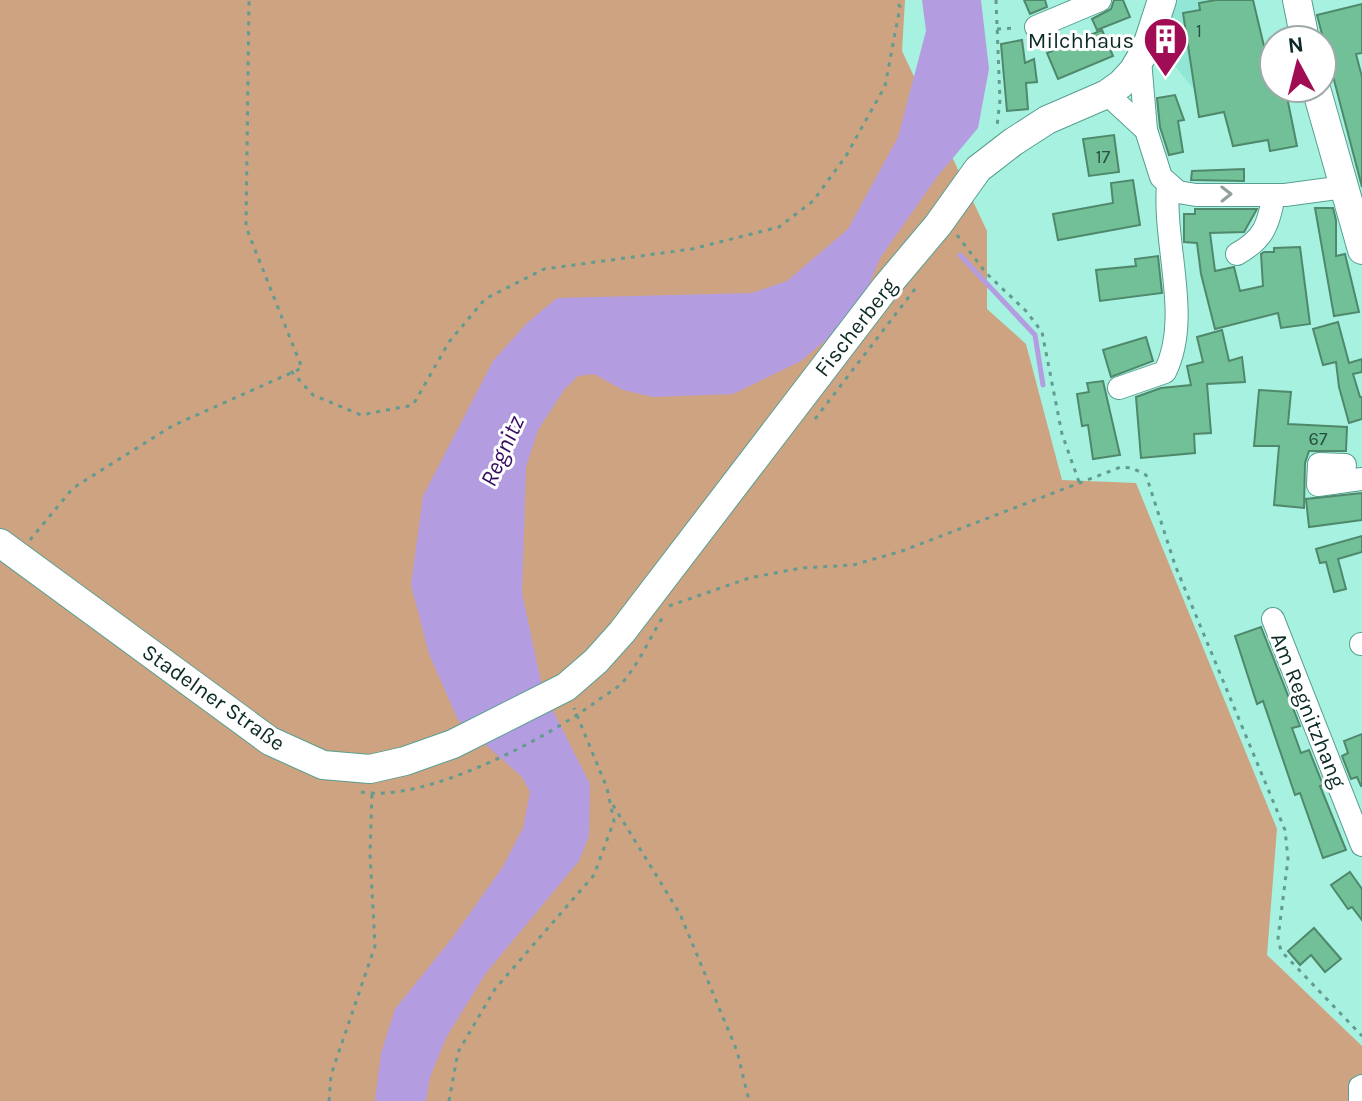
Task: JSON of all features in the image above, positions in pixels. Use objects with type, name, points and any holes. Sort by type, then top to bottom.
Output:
[{"type":"main road","name":"Fischerberg","points":[[453,744],[566,687],[596,661],[622,632],[885,288],[938,225],[978,169],[1047,120],[1107,94],[1133,71],[1162,0]]},
{"type":"main road","points":[[1321,104],[1344,187],[1357,212],[1362,250]]},
{"type":"main road","name":"Stadelner Straße","points":[[8,549],[270,741],[323,765],[370,769],[405,761],[453,744]]},
{"type":"street","points":[[1026,27],[1100,0]]},
{"type":"street","points":[[1140,60],[1146,130],[1161,177],[1178,192],[1196,195],[1274,195],[1306,194],[1344,187]]},
{"type":"street","points":[[1107,94],[1146,130]]},
{"type":"street","points":[[1119,388],[1165,372],[1177,339],[1167,224],[1168,185]]},
{"type":"street","points":[[1237,254],[1253,244],[1268,226],[1274,195]]},
{"type":"street","name":"Am Regnitzhang","points":[[1273,619],[1362,845]]},
{"type":"street","points":[[1360,1101],[1362,1086]]},
{"type":"path","points":[[8,549],[73,488],[172,426],[302,368],[246,227],[249,0]]},
{"type":"path","points":[[291,371],[313,395],[361,415],[413,405],[449,342],[485,299],[544,269],[692,249],[779,227],[813,201],[846,156],[885,86],[900,7],[896,0]]},
{"type":"path","points":[[990,136],[999,121],[996,0]]},
{"type":"path","points":[[997,29],[1026,27]]},
{"type":"path","points":[[957,235],[986,273],[1026,311],[1042,332],[1062,434],[1079,482]]},
{"type":"path","points":[[476,768],[566,723],[622,683],[670,605],[749,578],[801,568],[853,565],[902,551],[1028,505],[1079,482],[1121,467],[1132,468],[1146,475],[1175,565],[1285,830],[1288,859],[1278,938],[1281,951],[1362,1036]]},
{"type":"path","points":[[566,687],[611,802],[680,914],[737,1051],[749,1101]]},
{"type":"path","points":[[329,1101],[331,1075],[375,946],[370,854],[370,769]]},
{"type":"path","points":[[449,1101],[458,1052],[495,989],[594,875],[614,821],[611,802]]},
{"type":"shaded area","points":[[0,0],[905,0],[902,51],[987,231],[987,309],[1026,344],[1062,480],[1136,483],[1277,829],[1267,955],[1362,1046],[1362,1101],[0,1101]]},
{"type":"shaded area","points":[[1178,0],[1213,0],[1229,82],[1193,88],[1170,60],[1164,46]]},
{"type":"water","name":"Regnitz","points":[[922,0],[981,0],[989,69],[978,128],[937,177],[880,258],[864,297],[845,324],[801,361],[733,394],[653,397],[623,390],[594,374],[578,376],[564,390],[538,430],[526,467],[522,593],[543,691],[590,784],[589,836],[579,861],[486,973],[447,1036],[430,1077],[426,1101],[375,1101],[381,1053],[395,1009],[453,937],[502,868],[523,828],[530,792],[522,777],[458,720],[429,654],[411,585],[423,496],[493,361],[526,324],[557,298],[752,293],[787,281],[848,229],[898,137],[926,31]]},
{"type":"building","points":[[1024,0],[1045,0],[1047,7],[1030,14]]},
{"type":"building","points":[[1114,0],[1123,0],[1130,17],[1097,30],[1092,19],[1111,9]]},
{"type":"building","points":[[1253,0],[1259,24],[1258,104],[1288,104],[1297,146],[1270,151],[1268,140],[1233,146],[1224,112],[1199,117],[1183,13],[1200,10],[1199,3]]},
{"type":"building","points":[[1362,4],[1362,53],[1356,54],[1362,77],[1362,187],[1338,95],[1338,24],[1319,24],[1317,15]]},
{"type":"building","points":[[1102,30],[1113,56],[1058,79],[1047,53]]},
{"type":"building","points":[[1022,40],[1025,63],[1034,59],[1037,82],[1026,83],[1028,109],[1007,111],[1001,44]]},
{"type":"building","points":[[1175,95],[1184,120],[1178,121],[1183,152],[1169,155],[1160,127],[1157,98]]},
{"type":"building","points":[[1114,135],[1119,172],[1089,176],[1083,139]]},
{"type":"building","points":[[1244,169],[1244,181],[1191,180],[1192,171]]},
{"type":"building","points":[[1133,180],[1140,225],[1058,240],[1053,214],[1113,203],[1111,183]]},
{"type":"building","points":[[1315,208],[1333,208],[1336,256],[1345,254],[1359,312],[1334,316]]},
{"type":"building","points":[[1195,209],[1257,209],[1244,232],[1210,233],[1215,271],[1234,267],[1240,291],[1263,286],[1261,254],[1274,252],[1274,248],[1300,247],[1310,324],[1281,328],[1278,313],[1215,329],[1201,274],[1197,243],[1184,242],[1184,214],[1195,214]]},
{"type":"building","points":[[1158,256],[1162,293],[1100,301],[1096,270],[1136,266],[1135,259]]},
{"type":"building","points":[[1338,322],[1349,363],[1362,359],[1362,372],[1353,374],[1362,397],[1362,419],[1349,423],[1336,362],[1323,365],[1313,329]]},
{"type":"building","points":[[1222,330],[1229,361],[1242,357],[1245,382],[1207,384],[1211,433],[1194,434],[1195,453],[1141,458],[1136,397],[1161,388],[1191,385],[1187,366],[1203,362],[1197,337]]},
{"type":"building","points":[[1146,337],[1153,361],[1111,377],[1103,350]]},
{"type":"building","points":[[1103,381],[1120,455],[1093,459],[1088,425],[1082,426],[1077,394],[1089,392],[1087,383]]},
{"type":"building","points":[[1259,390],[1291,392],[1288,424],[1347,427],[1346,451],[1309,451],[1305,463],[1304,508],[1274,505],[1279,446],[1254,446]]},
{"type":"building","points":[[1362,493],[1362,520],[1309,527],[1306,499]]},
{"type":"building","points":[[1362,536],[1362,552],[1338,559],[1346,589],[1334,592],[1326,562],[1320,563],[1316,549]]},
{"type":"building","points":[[1261,627],[1300,726],[1292,728],[1301,753],[1309,750],[1346,850],[1323,858],[1300,793],[1295,795],[1263,701],[1257,704],[1235,636]]},
{"type":"building","points":[[1362,734],[1361,786],[1357,777],[1351,779],[1342,756],[1348,753],[1344,741]]},
{"type":"building","points":[[1350,872],[1362,889],[1362,920],[1352,907],[1348,909],[1331,885]]},
{"type":"building","points":[[1314,928],[1341,959],[1325,972],[1311,955],[1300,965],[1288,951]]},
{"type":"waterway","points":[[960,255],[1035,335],[1043,385]]},
{"type":"place","name":"Milchhaus","points":[[1165,79]]}]
